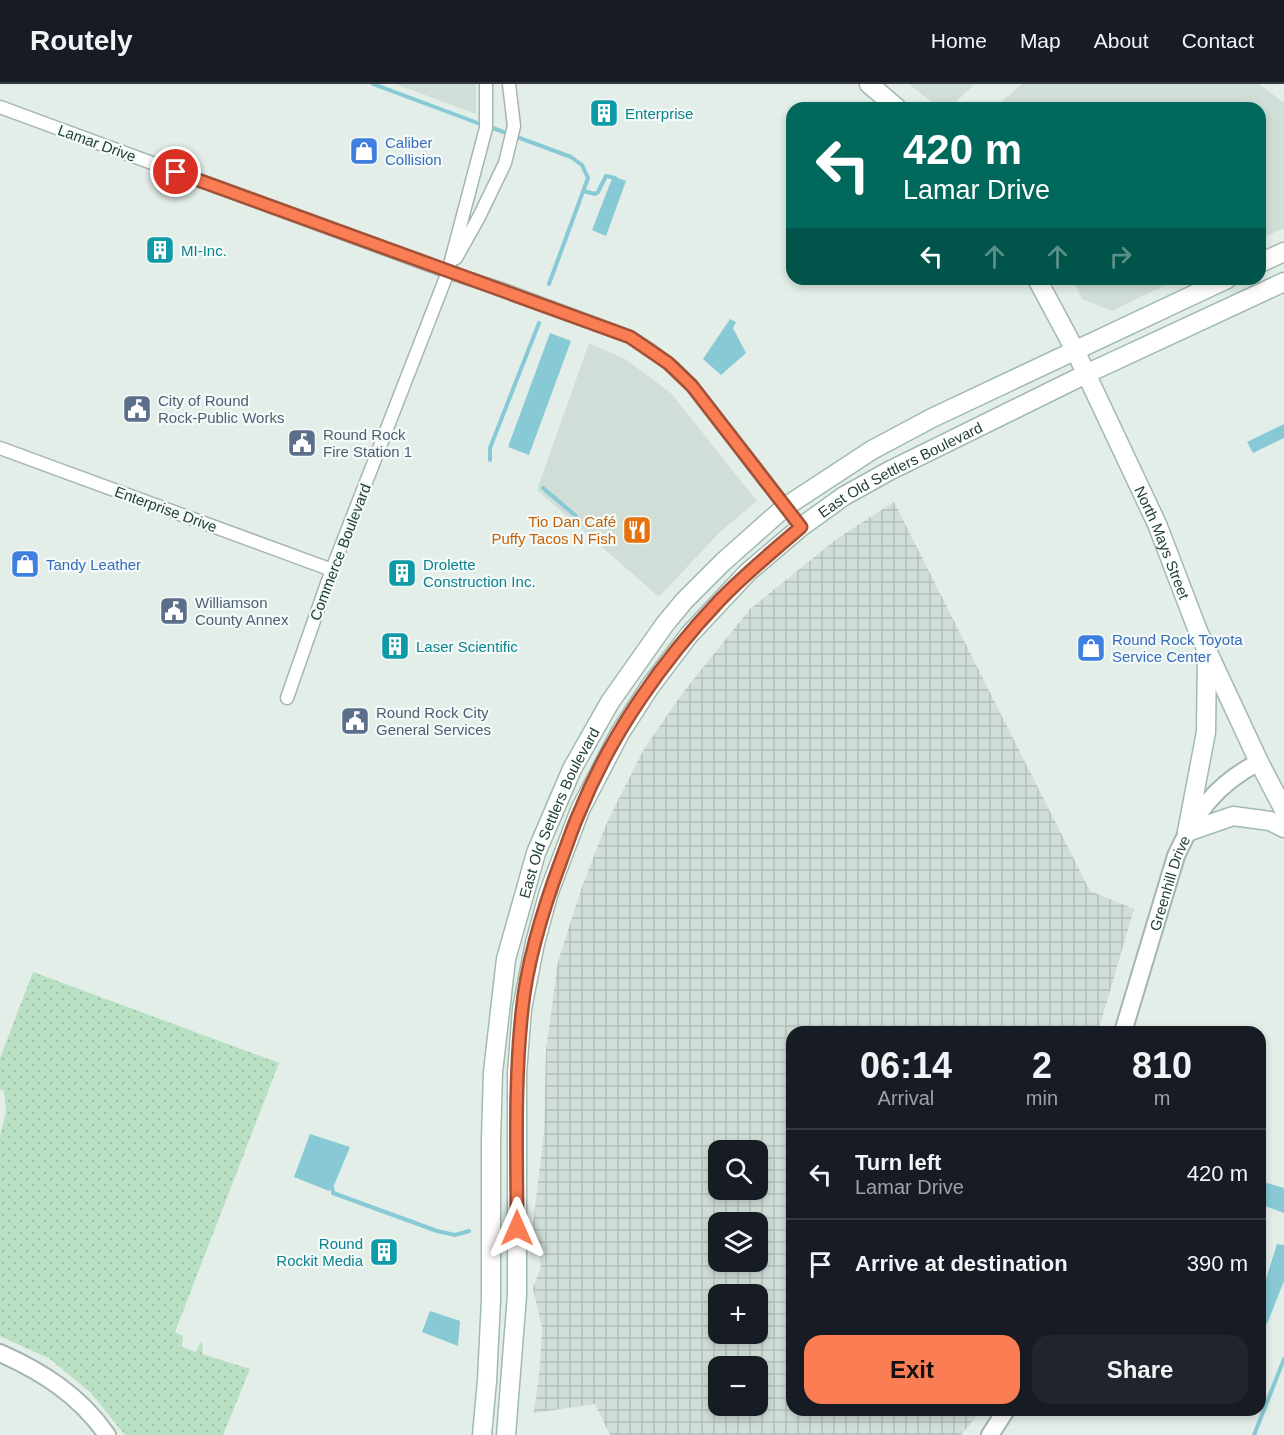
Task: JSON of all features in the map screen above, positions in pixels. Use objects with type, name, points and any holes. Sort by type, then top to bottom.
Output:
[{"type":"main road","points":[[869,84],[890,102]]},
{"type":"main road","points":[[1266,260],[1284,252]]},
{"type":"main road","name":"East Old Settlers Boulevard","points":[[506,1435],[517,1295],[517,1073],[522,1009],[535,943],[549,892],[580,810],[620,733],[649,688],[689,636],[748,572],[801,527],[844,495],[1086,374],[1284,282]]},
{"type":"main road","name":"North Mays Street","points":[[1040,285],[1075,350],[1157,524],[1198,632],[1284,810]]},
{"type":"main road","name":"East Old Settlers Boulevard","points":[[482,1435],[491,1299],[493,1072],[506,960],[536,853],[582,748],[610,702],[684,601],[723,562],[785,507],[872,450],[932,418],[1214,285]]},
{"type":"main road","points":[[1186,832],[1206,732],[1207,648]]},
{"type":"main road","points":[[1186,832],[1233,816],[1270,821],[1284,828]]},
{"type":"street","name":"Commerce Boulevard","points":[[287,698],[332,570],[448,273],[486,128],[486,84]]},
{"type":"street","name":"Commerce Boulevard","points":[[448,273],[505,163],[514,126],[509,84]]},
{"type":"street","name":"Lamar Drive","points":[[0,107],[448,273],[501,289],[630,337],[673,367],[692,386],[801,527]]},
{"type":"street","name":"Enterprise Drive","points":[[0,448],[332,570]]},
{"type":"street","name":"Greenhill Drive","points":[[1125,1026],[1176,856],[1186,832],[1200,810],[1217,790],[1237,773],[1259,762]]},
{"type":"street","points":[[0,1353],[32,1368],[68,1392],[97,1421],[107,1435]]},
{"type":"street","points":[[990,1435],[1002,1416]]},
{"type":"shaded area","points":[[395,84],[476,84],[476,114]]},
{"type":"shaded area","points":[[909,84],[975,84],[956,102],[932,102]]},
{"type":"shaded area","points":[[1022,84],[1259,84],[1284,103],[1284,228],[1266,236],[1266,102],[1001,102]]},
{"type":"shaded area","points":[[1075,285],[1166,285],[1112,311],[1082,299]]},
{"type":"shaded area","points":[[589,343],[625,359],[671,393],[757,501],[720,532],[659,597],[537,490]]},
{"type":"shaded area","points":[[894,502],[1090,891],[1134,909],[1100,1026],[786,1026],[786,1416],[977,1416],[961,1435],[610,1435],[595,1404],[534,1413],[542,1328],[533,1288],[541,1267],[533,1224],[544,1133],[546,1050],[558,961],[583,884],[608,820],[644,749],[684,691],[750,609],[838,538]]},
{"type":"green space","points":[[33,972],[279,1063],[175,1332],[183,1336],[182,1347],[196,1352],[201,1342],[202,1354],[250,1369],[223,1435],[125,1435],[91,1393],[50,1359],[0,1336],[0,1136],[6,1112],[4,1091],[0,1089],[0,1058]]},
{"type":"water","points":[[613,176],[626,181],[606,236],[592,230]]},
{"type":"water","points":[[730,319],[736,322],[733,328],[746,353],[721,375],[703,359]]},
{"type":"water","points":[[550,333],[571,341],[529,455],[508,447]]},
{"type":"water","points":[[1284,424],[1284,438],[1253,453],[1247,442]]},
{"type":"water","points":[[310,1134],[350,1147],[335,1183],[329,1191],[294,1177]]},
{"type":"water","points":[[1266,1183],[1284,1188],[1284,1213],[1266,1206]]},
{"type":"water","points":[[1277,1244],[1284,1245],[1284,1281],[1267,1324],[1266,1324],[1266,1279]]},
{"type":"water","points":[[430,1311],[460,1321],[458,1346],[422,1332]]},
{"type":"waterway","points":[[373,84],[483,125]]},
{"type":"waterway","points":[[490,127],[571,157],[582,165],[588,178],[549,284]]},
{"type":"waterway","points":[[584,191],[595,194],[606,176],[615,178]]},
{"type":"waterway","points":[[490,460],[490,448],[539,323]]},
{"type":"waterway","points":[[543,488],[576,516]]},
{"type":"waterway","points":[[332,1186],[333,1193],[437,1231],[455,1235],[469,1231]]},
{"type":"waterway","points":[[1266,1405],[1284,1359]]},
{"type":"waterway","points":[[1254,1435],[1262,1416]]},
{"type":"place","name":"Enterprise","points":[[604,113]]},
{"type":"place","name":"Caliber Collision","points":[[364,151]]},
{"type":"place","name":"MI-Inc.","points":[[160,250]]},
{"type":"place","name":"City of Round Rock-Public Works","points":[[137,409]]},
{"type":"place","name":"Round Rock Fire Station 1","points":[[302,443]]},
{"type":"place","name":"Tio Dan Café Puffy Tacos N Fish","points":[[637,530]]},
{"type":"place","name":"Tandy Leather","points":[[25,564]]},
{"type":"place","name":"Drolette Construction Inc.","points":[[402,573]]},
{"type":"place","name":"Williamson County Annex","points":[[174,611]]},
{"type":"place","name":"Laser Scientific","points":[[395,646]]},
{"type":"place","name":"Round Rock Toyota Service Center","points":[[1091,648]]},
{"type":"place","name":"Round Rock City General Services","points":[[355,721]]},
{"type":"place","name":"Round Rockit Media","points":[[384,1252]]},
{"type":"route","points":[[176,172],[448,273],[501,289],[630,337],[668,363],[692,386],[801,527],[748,572],[689,636],[649,688],[620,733],[580,810],[549,892],[535,943],[522,1009],[517,1073],[517,1228]]}]
